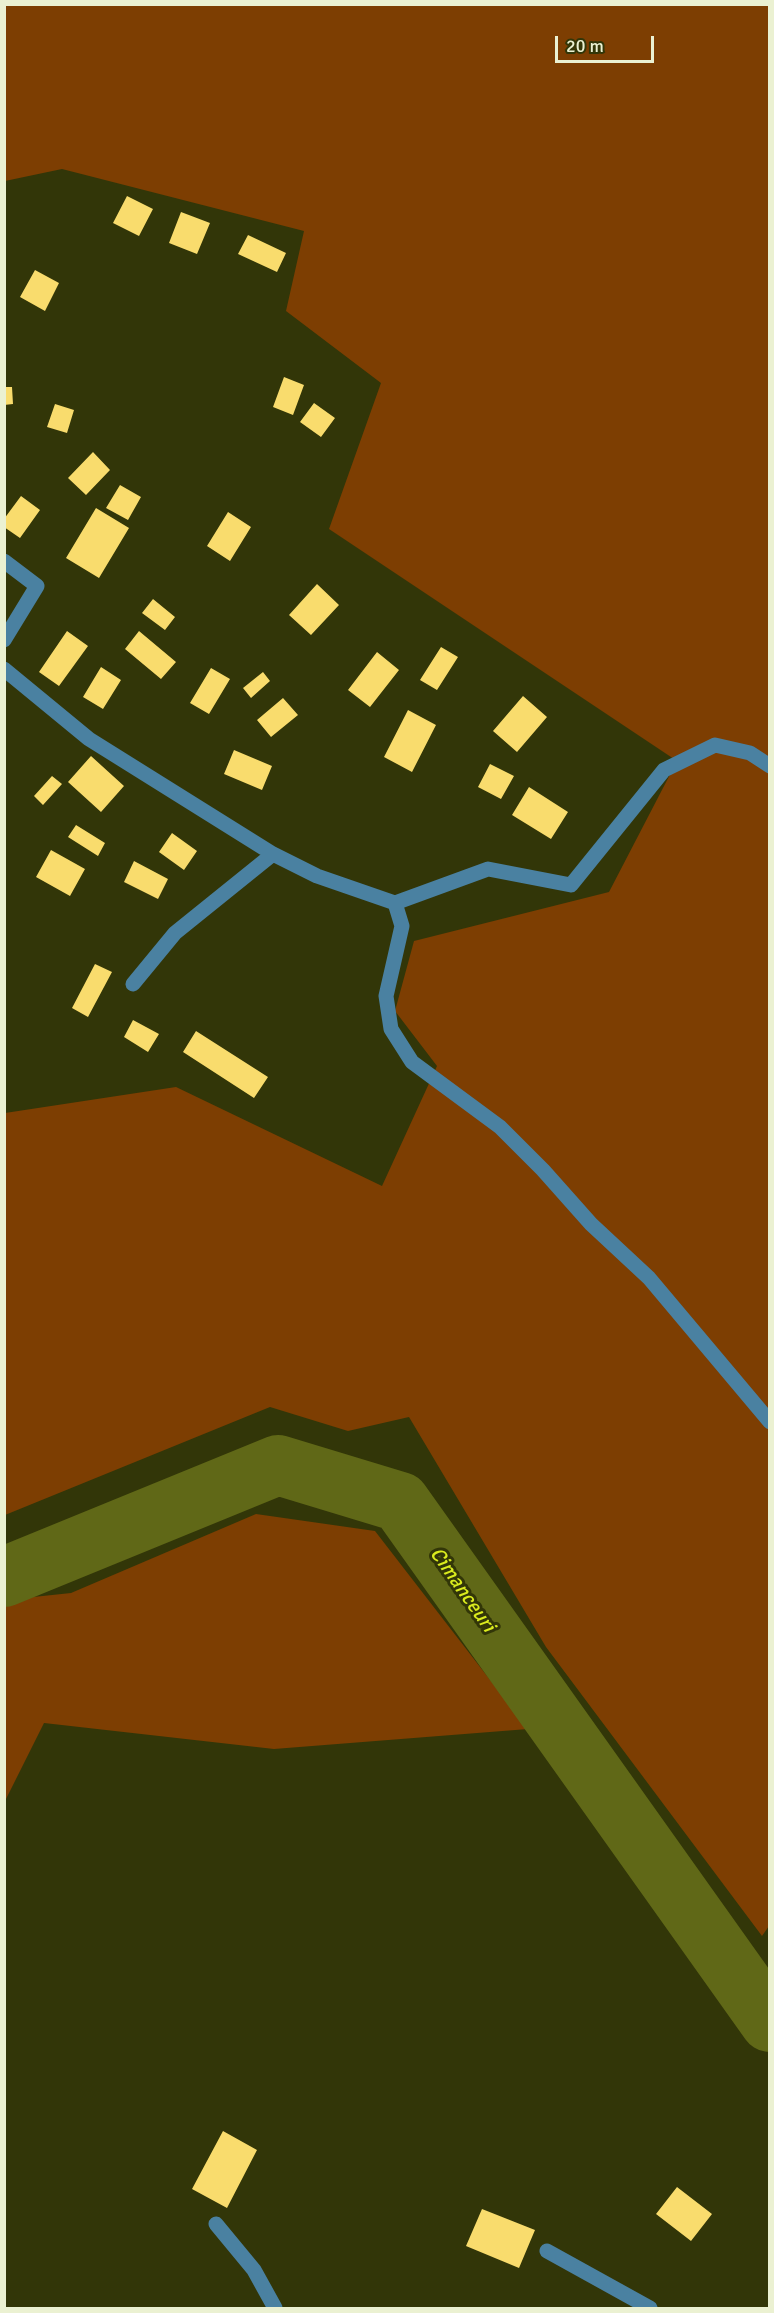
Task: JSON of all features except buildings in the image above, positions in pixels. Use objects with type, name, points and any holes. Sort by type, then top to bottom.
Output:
[{"type":"street","points":[[4,561],[37,586],[4,640]]},
{"type":"street","points":[[4,669],[89,740],[273,854],[317,876],[395,903],[488,869],[571,885],[664,770],[715,745],[750,753],[770,766]]},
{"type":"street","points":[[133,984],[176,933],[273,854]]},
{"type":"street","points":[[395,903],[402,926],[386,996],[391,1029],[412,1062],[500,1127],[543,1170],[591,1224],[649,1278],[770,1422]]},
{"type":"street","points":[[216,2224],[254,2270],[274,2308]]},
{"type":"street","points":[[547,2251],[651,2308]]},
{"type":"shaded area","points":[[5,5],[769,5],[769,1926],[762,1936],[546,1647],[409,1417],[348,1431],[270,1407],[5,1515],[5,1113],[176,1087],[382,1186],[437,1066],[395,1011],[414,941],[609,892],[677,761],[329,529],[381,383],[286,311],[304,231],[62,169],[5,181]]},
{"type":"shaded area","points":[[256,1514],[375,1531],[528,1729],[274,1749],[44,1723],[5,1801],[5,1600],[71,1593]]},
{"type":"waterway","name":"Cimanceuri","points":[[4,1577],[278,1465],[400,1502],[770,2022]]}]
